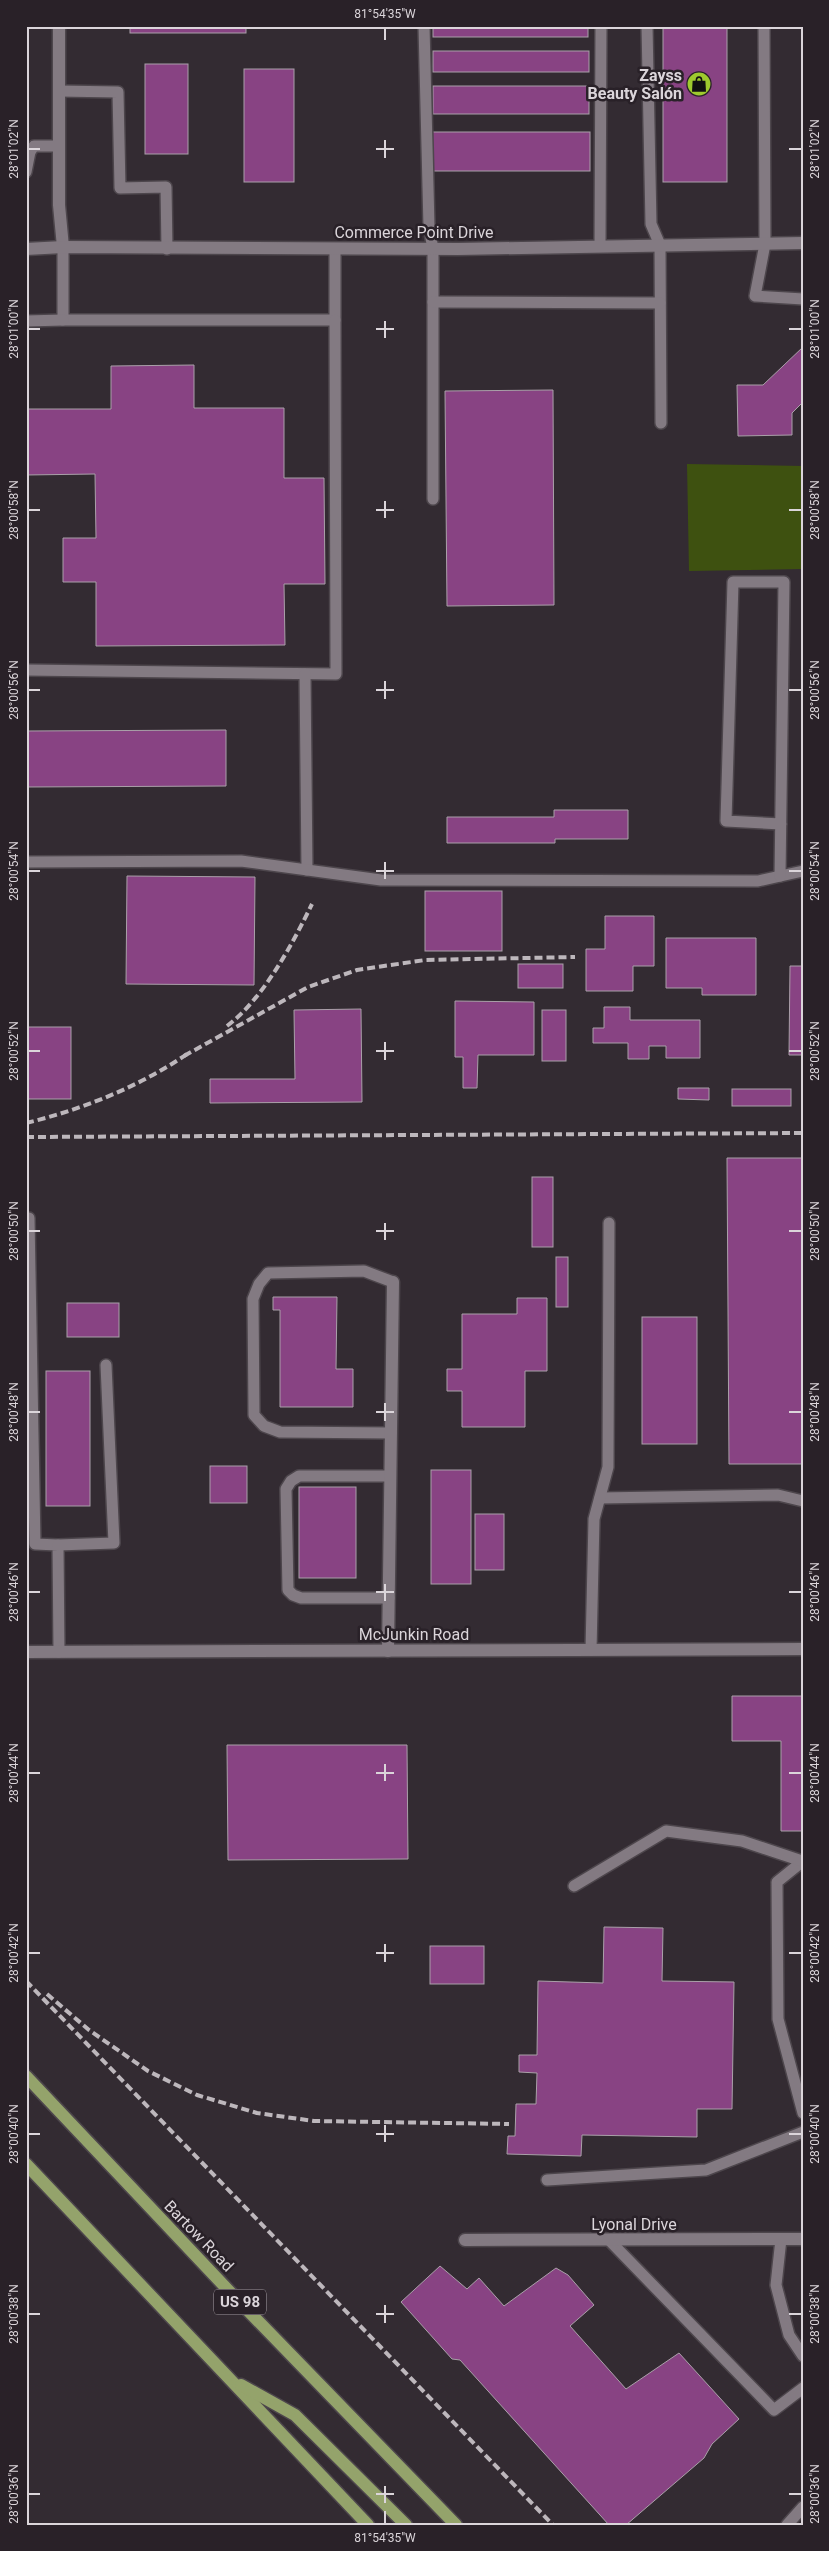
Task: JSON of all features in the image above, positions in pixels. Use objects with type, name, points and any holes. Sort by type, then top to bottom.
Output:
[{"type":"main road","name":"Bartow Road","points":[[26,2076],[230,2292],[456,2525]]},
{"type":"main road","points":[[26,2164],[368,2525]]},
{"type":"main road","points":[[230,2379],[295,2414],[406,2525]]},
{"type":"street","points":[[59,26],[59,206],[63,247]]},
{"type":"street","name":"Commerce Point Drive","points":[[26,250],[63,247],[433,249],[803,243]]},
{"type":"street","points":[[388,1651],[393,1282]]},
{"type":"street","name":"McJunkin Road","points":[[26,1652],[803,1650]]},
{"type":"street","name":"Lyonal Drive","points":[[466,2240],[803,2239]]},
{"type":"lane","points":[[424,26],[429,227],[433,249],[433,499]]},
{"type":"lane","points":[[600,246],[601,26]]},
{"type":"lane","points":[[646,26],[651,224],[660,245],[661,423]]},
{"type":"lane","points":[[764,26],[765,244],[755,296],[803,299]]},
{"type":"lane","points":[[59,91],[118,92],[120,188],[166,187],[167,249]]},
{"type":"lane","points":[[26,172],[30,152],[34,146],[59,146]]},
{"type":"lane","points":[[63,247],[63,320]]},
{"type":"lane","points":[[26,670],[336,674],[335,249]]},
{"type":"lane","points":[[433,302],[660,303]]},
{"type":"lane","points":[[26,321],[335,320]]},
{"type":"lane","points":[[780,876],[781,824],[784,582],[733,582],[726,821],[781,824]]},
{"type":"lane","points":[[305,674],[307,870]]},
{"type":"lane","points":[[26,862],[241,861],[381,880],[758,881],[803,871]]},
{"type":"lane","points":[[29,1218],[35,1544],[114,1543],[106,1365]]},
{"type":"lane","points":[[591,1650],[594,1520],[608,1466],[609,1223]]},
{"type":"lane","points":[[391,1433],[280,1432],[264,1426],[254,1415],[253,1299],[259,1284],[268,1273],[364,1271],[393,1282]]},
{"type":"lane","points":[[389,1598],[302,1598],[293,1596],[288,1590],[286,1489],[291,1481],[299,1476],[390,1476]]},
{"type":"lane","points":[[600,1498],[778,1495],[803,1501]]},
{"type":"lane","points":[[58,1545],[59,1652]]},
{"type":"lane","points":[[574,1886],[666,1831],[742,1841],[802,1861]]},
{"type":"lane","points":[[802,1861],[777,1882],[778,2019],[803,2113]]},
{"type":"lane","points":[[547,2180],[706,2170],[803,2132]]},
{"type":"lane","points":[[781,2239],[776,2285],[789,2335],[803,2356]]},
{"type":"lane","points":[[609,2240],[774,2410],[803,2388]]},
{"type":"lane","points":[[786,2525],[803,2507]]},
{"type":"green space","points":[[687,464],[803,466],[803,569],[689,571]]},
{"type":"building","points":[[130,26],[246,26],[246,33],[130,33]]},
{"type":"building","points":[[433,26],[588,26],[588,37],[433,37]]},
{"type":"building","points":[[663,26],[727,26],[727,182],[663,182]]},
{"type":"building","points":[[433,51],[589,51],[589,72],[433,72]]},
{"type":"building","points":[[145,64],[188,64],[188,154],[145,154]]},
{"type":"building","points":[[244,69],[294,69],[294,182],[244,182]]},
{"type":"building","points":[[433,86],[589,86],[589,114],[433,114]]},
{"type":"building","points":[[431,132],[590,132],[590,171],[431,171]]},
{"type":"building","points":[[803,347],[803,402],[792,413],[792,435],[738,436],[737,385],[763,385]]},
{"type":"building","points":[[194,365],[194,408],[284,408],[284,478],[324,478],[325,584],[284,584],[285,645],[96,646],[96,582],[63,582],[63,538],[96,538],[95,474],[26,475],[26,409],[111,409],[111,366]]},
{"type":"building","points":[[553,390],[554,605],[447,606],[445,391]]},
{"type":"building","points":[[226,730],[226,786],[26,787],[26,731]]},
{"type":"building","points":[[554,810],[628,810],[628,839],[555,839],[555,843],[447,843],[447,817],[554,817]]},
{"type":"building","points":[[127,876],[255,877],[254,985],[126,984]]},
{"type":"building","points":[[425,891],[502,891],[502,951],[425,951]]},
{"type":"building","points":[[605,916],[654,916],[654,966],[633,966],[633,991],[586,991],[586,949],[605,949]]},
{"type":"building","points":[[666,938],[756,938],[756,995],[702,995],[702,988],[666,988]]},
{"type":"building","points":[[518,964],[563,964],[563,988],[518,988]]},
{"type":"building","points":[[790,966],[803,966],[803,1055],[789,1055]]},
{"type":"building","points":[[455,1001],[534,1002],[534,1055],[478,1055],[477,1088],[463,1088],[463,1057],[455,1057]]},
{"type":"building","points":[[604,1007],[630,1007],[630,1020],[700,1020],[700,1058],[666,1058],[666,1046],[649,1046],[649,1059],[628,1059],[628,1043],[593,1043],[593,1028],[604,1028]]},
{"type":"building","points":[[361,1009],[362,1102],[210,1103],[210,1079],[295,1079],[294,1010]]},
{"type":"building","points":[[542,1010],[566,1010],[566,1061],[542,1061]]},
{"type":"building","points":[[26,1027],[71,1027],[71,1099],[26,1099]]},
{"type":"building","points":[[678,1088],[709,1088],[709,1100],[678,1099]]},
{"type":"building","points":[[732,1089],[791,1089],[791,1106],[732,1106]]},
{"type":"building","points":[[727,1158],[803,1158],[803,1464],[729,1464]]},
{"type":"building","points":[[532,1177],[553,1177],[553,1247],[532,1247]]},
{"type":"building","points":[[556,1257],[568,1257],[568,1307],[556,1307]]},
{"type":"building","points":[[273,1297],[337,1297],[336,1369],[353,1369],[353,1407],[280,1407],[280,1310],[273,1310]]},
{"type":"building","points":[[517,1298],[547,1298],[547,1371],[525,1371],[525,1427],[462,1427],[462,1391],[447,1391],[447,1369],[462,1369],[462,1314],[517,1314]]},
{"type":"building","points":[[67,1303],[119,1303],[119,1337],[67,1337]]},
{"type":"building","points":[[642,1317],[697,1317],[697,1444],[642,1444]]},
{"type":"building","points":[[46,1371],[90,1371],[90,1506],[46,1506]]},
{"type":"building","points":[[210,1466],[247,1466],[247,1503],[210,1503]]},
{"type":"building","points":[[431,1470],[471,1470],[471,1584],[431,1584]]},
{"type":"building","points":[[299,1487],[356,1487],[356,1578],[299,1578]]},
{"type":"building","points":[[475,1514],[504,1514],[504,1570],[475,1570]]},
{"type":"building","points":[[732,1696],[803,1696],[803,1831],[781,1831],[781,1741],[732,1741]]},
{"type":"building","points":[[227,1745],[407,1745],[408,1859],[228,1860]]},
{"type":"building","points":[[604,1927],[663,1928],[662,1981],[734,1982],[732,2109],[697,2109],[697,2137],[582,2135],[581,2156],[507,2154],[508,2136],[515,2136],[516,2104],[536,2104],[537,2073],[519,2072],[519,2055],[537,2055],[538,1981],[603,1983]]},
{"type":"building","points":[[430,1946],[484,1946],[484,1984],[430,1984]]},
{"type":"building","points":[[440,2266],[467,2289],[479,2278],[504,2306],[556,2268],[568,2275],[594,2305],[570,2326],[626,2389],[679,2353],[739,2419],[712,2444],[704,2458],[626,2525],[609,2525],[460,2360],[452,2359],[401,2302]]},
{"type":"railway","points":[[227,1026],[253,1001],[276,970],[312,904]]},
{"type":"railway","points":[[184,1056],[308,987],[357,970],[425,960],[575,957]]},
{"type":"railway","points":[[26,1123],[69,1111],[132,1086],[190,1052]]},
{"type":"railway","points":[[26,1137],[803,1133]]},
{"type":"railway","points":[[26,1981],[553,2525]]},
{"type":"railway","points":[[47,1994],[89,2030],[148,2071],[197,2095],[257,2113],[314,2121],[509,2124]]},
{"type":"place","name":"Zayss Beauty Salón","points":[[699,84]]}]
